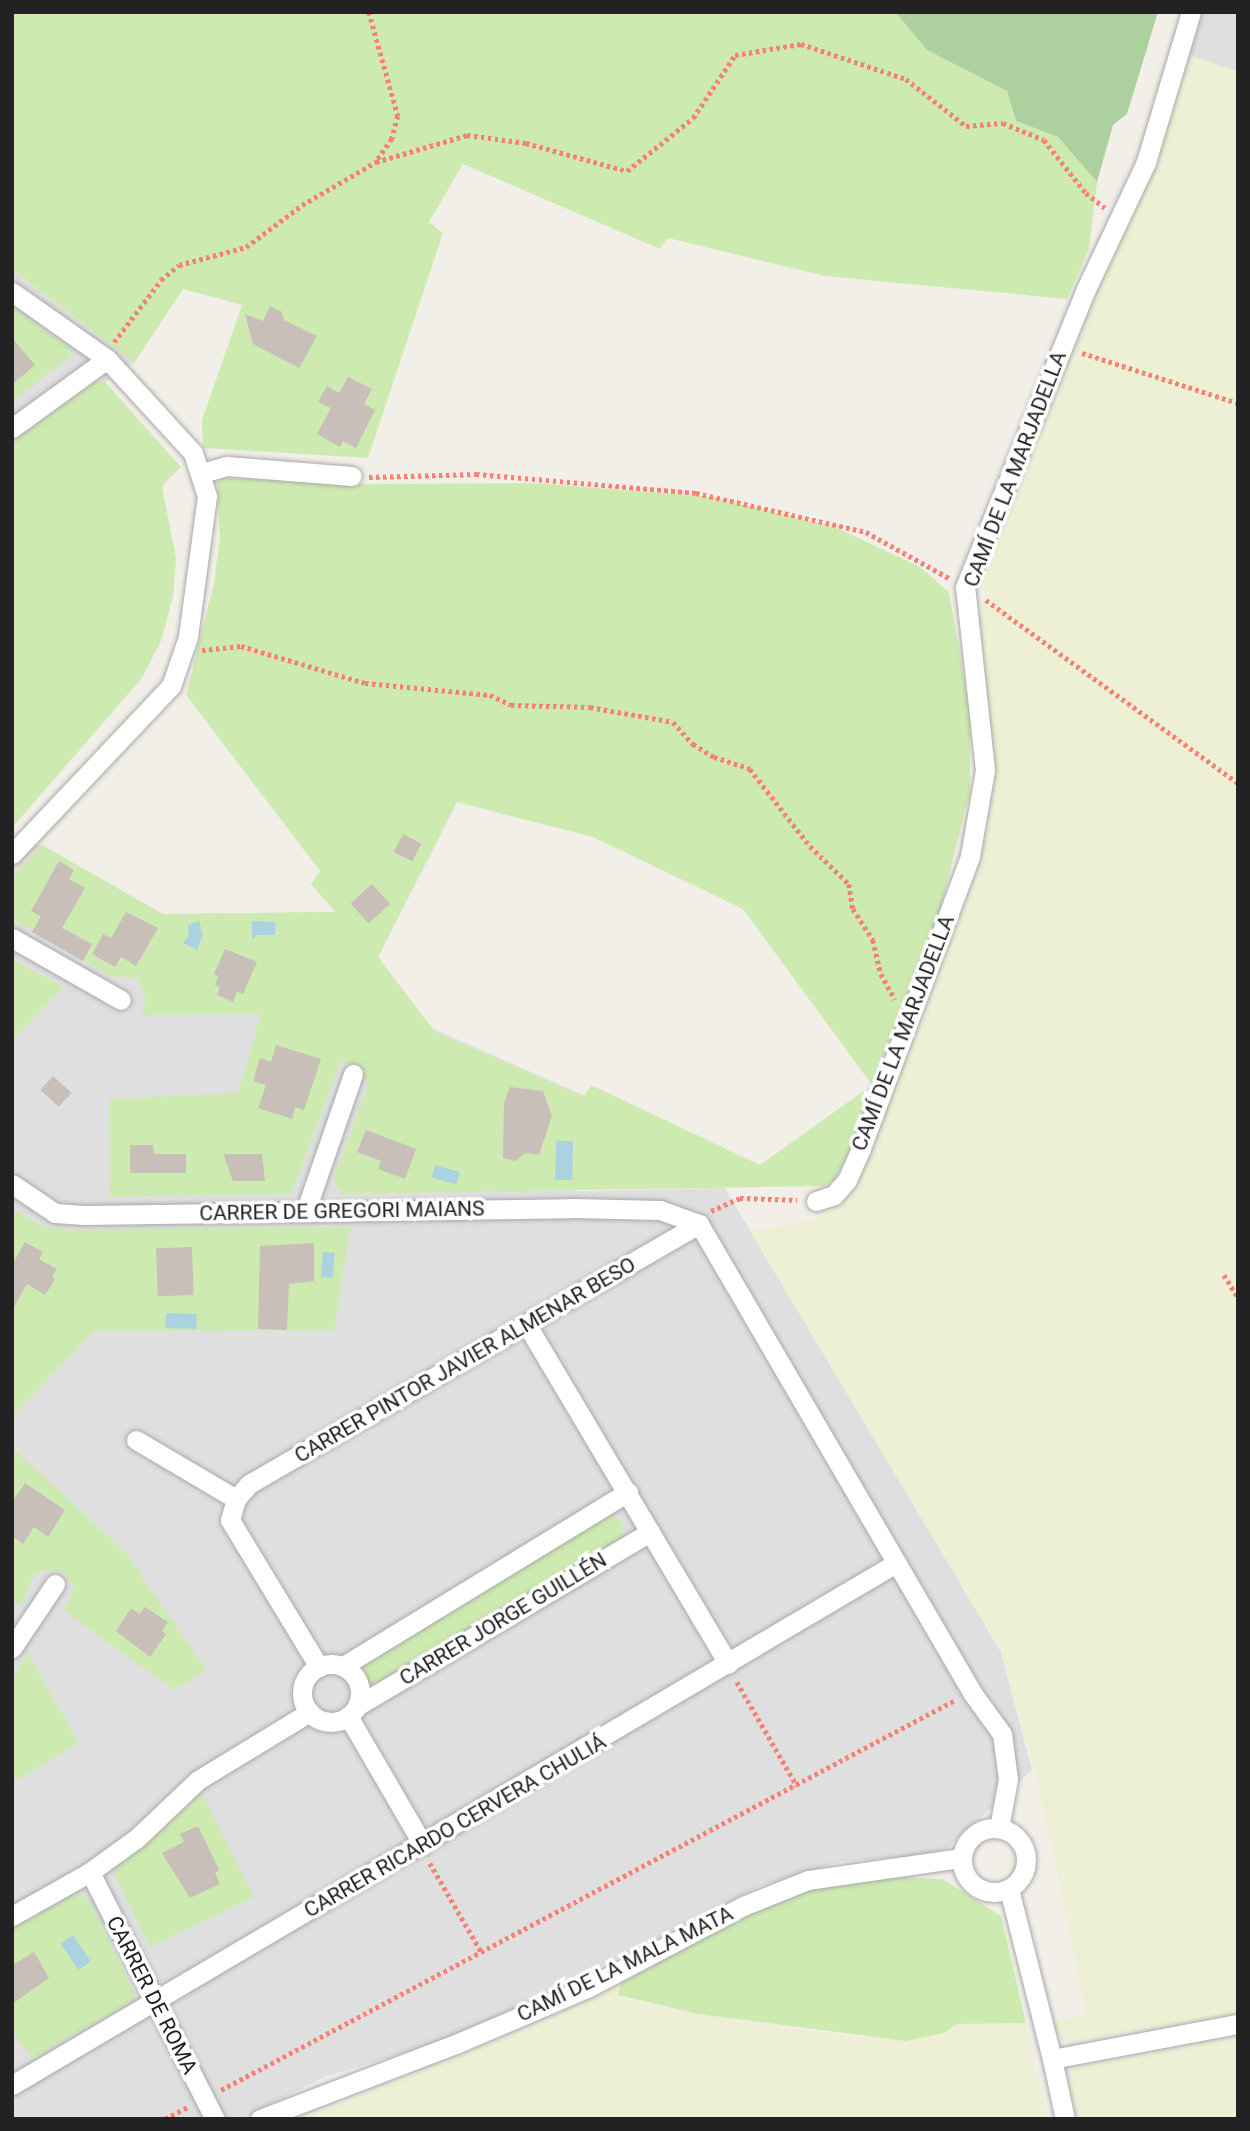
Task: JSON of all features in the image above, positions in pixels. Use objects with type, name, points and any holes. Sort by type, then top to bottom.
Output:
[{"type":"street","name":"CAMÍ DE LA MARJADELLA","points":[[816,1201],[834,1195],[847,1180],[970,856],[985,770],[965,587],[1062,347],[1146,162],[1191,12]]},
{"type":"street","points":[[12,292],[107,359],[193,453],[202,473],[207,496],[204,545],[184,653],[162,696],[12,854]]},
{"type":"street","points":[[12,428],[107,359]]},
{"type":"street","points":[[202,473],[227,466],[352,477]]},
{"type":"street","points":[[12,938],[121,1000]]},
{"type":"street","points":[[306,1210],[353,1074]]},
{"type":"street","name":"CARRER DE GREGORI MAIANS","points":[[12,1184],[55,1213],[571,1208],[690,1220]]},
{"type":"street","points":[[690,1220],[972,1691],[1002,1734],[1008,1779],[999,1828]]},
{"type":"street","name":"CARRER PINTOR JAVIER ALMENAR BESO","points":[[236,1499],[249,1484],[527,1325],[690,1220]]},
{"type":"street","points":[[527,1325],[628,1492],[732,1673]]},
{"type":"street","points":[[136,1440],[236,1499],[230,1520],[319,1667]]},
{"type":"street","points":[[319,1667],[343,1666],[628,1492]]},
{"type":"street","name":"CARRER JORGE GUILLÉN","points":[[353,1711],[650,1532]]},
{"type":"street","name":"CARRER RICARDO CERVERA CHULIÁ","points":[[12,2085],[155,2001],[427,1854],[732,1673],[896,1563]]},
{"type":"street","points":[[12,1648],[19,1625],[55,1584]]},
{"type":"street","points":[[343,1666],[358,1682],[353,1711],[427,1854]]},
{"type":"street","points":[[319,1667],[303,1688],[310,1712],[326,1721],[353,1711]]},
{"type":"street","points":[[12,1916],[90,1872],[137,1838],[198,1780],[310,1712]]},
{"type":"street","points":[[999,1828],[1017,1837],[1026,1855],[1023,1875],[1009,1889],[979,1890],[965,1876],[960,1858],[971,1838],[999,1828]]},
{"type":"street","name":"CAMÍ DE LA MALA MATA","points":[[260,2119],[563,1998],[743,1906],[808,1880],[960,1858]]},
{"type":"street","name":"CARRER DE ROMA","points":[[90,1872],[215,2119]]},
{"type":"street","points":[[1009,1889],[1065,2119]]},
{"type":"street","points":[[1052,2059],[1238,2024]]},
{"type":"path","points":[[369,12],[398,116],[392,139],[376,162]]},
{"type":"path","points":[[107,359],[117,333],[179,265],[246,247],[302,205],[376,162],[467,135],[526,143],[627,171],[693,118],[735,55],[801,44],[906,79],[966,126],[1003,123],[1044,140],[1086,193],[1120,220]]},
{"type":"path","points":[[1062,347],[1238,403]]},
{"type":"path","points":[[352,477],[476,474],[696,493],[866,532],[965,587],[1238,782]]},
{"type":"path","points":[[184,653],[241,646],[365,683],[490,695],[533,707],[590,707],[673,722],[693,744],[714,757],[750,769],[810,846],[849,884],[853,909],[873,940],[886,984],[910,1014]]},
{"type":"path","points":[[690,1220],[717,1205],[740,1198],[816,1201]]},
{"type":"path","points":[[1224,1275],[1238,1297]]},
{"type":"path","points":[[732,1673],[797,1786]]},
{"type":"path","points":[[205,2098],[972,1691]]},
{"type":"path","points":[[427,1854],[482,1953]]},
{"type":"shaded area","points":[[1197,12],[1238,12],[1238,72],[1186,54]]},
{"type":"shaded area","points":[[12,269],[134,363],[105,382],[98,380],[12,443]]},
{"type":"shaded area","points":[[378,791],[457,802],[378,957],[432,1028],[585,1096],[576,1191],[725,1188],[1001,1652],[1032,1770],[946,1849],[928,1855],[839,1862],[760,1886],[459,2036],[324,2077],[243,2119],[12,2119],[12,840],[42,845],[163,914],[335,912],[311,884]]},
{"type":"green space","points":[[12,12],[895,12],[927,50],[1007,91],[1016,121],[1058,137],[1097,182],[1089,249],[1067,299],[825,276],[668,238],[660,249],[463,164],[429,222],[443,233],[368,458],[203,448],[202,420],[242,305],[183,289],[134,363],[12,269]]},
{"type":"green space","points":[[895,12],[1158,12],[1127,114],[1113,125],[1097,182],[1058,137],[1016,121],[1007,91],[927,50]]},
{"type":"green space","points":[[1186,54],[1238,72],[1238,2013],[1070,2042],[1052,2032],[1050,2021],[1085,2014],[1082,1993],[1038,1784],[1001,1652],[750,1231],[810,1221],[840,1202],[854,1183],[939,973],[986,838],[994,791],[993,742],[976,622],[987,593],[976,582],[1097,278],[1128,226]]},
{"type":"green space","points":[[12,307],[68,346],[71,356],[12,402]]},
{"type":"green space","points":[[98,380],[105,382],[181,467],[162,486],[176,558],[173,596],[162,639],[142,678],[12,828],[12,443]]},
{"type":"green space","points":[[222,478],[368,484],[534,483],[713,497],[837,528],[920,567],[949,592],[970,713],[970,791],[940,911],[872,1085],[854,1146],[834,1180],[824,1186],[343,1194],[333,1182],[369,1081],[342,1059],[291,1194],[110,1197],[109,1099],[238,1093],[261,1014],[142,1015],[146,1000],[138,979],[110,976],[12,919],[12,877],[42,845],[163,914],[336,912],[311,884],[320,871],[186,695],[214,583],[220,537],[217,483]],"holes":[[[457,802],[593,837],[743,909],[872,1085],[760,1165],[591,1085],[584,1096],[435,1032],[378,957]]]},
{"type":"green space","points":[[12,959],[63,987],[12,1041]]},
{"type":"green space","points":[[12,1208],[40,1225],[67,1230],[350,1227],[334,1330],[94,1331],[12,1417]]},
{"type":"green space","points":[[12,1447],[128,1555],[206,1670],[174,1690],[64,1611],[74,1587],[62,1571],[43,1570],[34,1575],[22,1605],[12,1604]]},
{"type":"green space","points":[[609,1515],[623,1522],[622,1538],[380,1681],[370,1683],[361,1676],[360,1666]]},
{"type":"green space","points":[[28,1654],[79,1743],[12,1783],[12,1677]]},
{"type":"green space","points":[[202,1793],[254,1897],[150,1947],[116,1877],[116,1868]]},
{"type":"green space","points":[[894,1877],[942,1879],[1001,1916],[1026,2023],[957,2024],[944,2033],[906,2041],[698,2014],[618,1995],[621,1982],[780,1899],[815,1888]]},
{"type":"green space","points":[[81,1895],[91,1903],[137,1998],[33,2058],[12,2033],[12,1930],[70,1896]]},
{"type":"green space","points":[[621,1982],[621,1998],[698,2014],[857,2037],[944,2034],[957,2024],[1026,2023],[1047,2119],[300,2119],[551,2018]]},
{"type":"green space","points":[[1238,2037],[1238,2119],[1072,2119],[1065,2089],[1072,2069]]},
{"type":"water","points":[[199,921],[203,935],[197,950],[183,943],[189,935],[188,925]]},
{"type":"water","points":[[252,921],[275,922],[275,935],[257,935],[252,939]]},
{"type":"water","points":[[556,1141],[573,1141],[572,1180],[555,1180]]},
{"type":"water","points":[[435,1165],[460,1172],[456,1185],[431,1177]]},
{"type":"water","points":[[323,1252],[335,1253],[333,1278],[321,1277]]},
{"type":"water","points":[[166,1313],[197,1314],[196,1329],[165,1328]]},
{"type":"water","points":[[73,1935],[91,1962],[78,1970],[61,1943]]},
{"type":"building","points":[[270,306],[282,312],[284,320],[317,336],[299,368],[253,344],[245,314],[263,321]]},
{"type":"building","points":[[12,338],[35,365],[12,385]]},
{"type":"building","points":[[348,377],[372,389],[364,404],[375,410],[356,448],[343,441],[340,447],[317,434],[331,408],[318,402],[327,386],[339,393]]},
{"type":"building","points":[[403,834],[422,844],[412,862],[394,852]]},
{"type":"building","points":[[59,861],[74,870],[69,879],[85,888],[62,928],[92,944],[83,961],[32,932],[41,916],[31,911]]},
{"type":"building","points":[[372,884],[390,904],[369,923],[350,903]]},
{"type":"building","points":[[126,912],[158,928],[136,966],[121,957],[115,967],[92,954],[103,934],[111,938]]},
{"type":"building","points":[[225,949],[257,962],[243,994],[237,992],[233,1002],[217,995],[220,987],[215,985],[218,976],[214,974]]},
{"type":"building","points":[[276,1045],[321,1059],[304,1110],[295,1107],[292,1119],[258,1108],[266,1085],[253,1081],[260,1058],[271,1062]]},
{"type":"building","points":[[53,1076],[72,1093],[59,1107],[40,1090]]},
{"type":"building","points":[[510,1087],[543,1091],[552,1116],[539,1155],[525,1153],[516,1161],[503,1158],[504,1103]]},
{"type":"building","points":[[366,1130],[416,1149],[405,1179],[378,1169],[381,1161],[357,1152]]},
{"type":"building","points":[[130,1145],[153,1145],[154,1154],[186,1154],[186,1173],[130,1173]]},
{"type":"building","points":[[223,1154],[262,1154],[265,1181],[233,1181]]},
{"type":"building","points":[[25,1242],[43,1252],[39,1259],[57,1269],[52,1277],[55,1279],[45,1295],[27,1284],[12,1310],[12,1265]]},
{"type":"building","points":[[314,1243],[314,1281],[289,1284],[287,1330],[258,1329],[260,1246]]},
{"type":"building","points":[[192,1247],[194,1295],[158,1296],[156,1248]]},
{"type":"building","points":[[25,1483],[65,1510],[48,1537],[34,1527],[23,1544],[12,1536],[12,1502]]},
{"type":"building","points":[[145,1607],[168,1622],[162,1631],[166,1634],[150,1657],[116,1631],[131,1608],[140,1614]]},
{"type":"building","points":[[198,1826],[219,1870],[215,1873],[220,1884],[190,1898],[162,1853],[184,1842],[180,1834]]},
{"type":"building","points":[[34,1952],[49,1978],[12,2004],[12,1965]]}]
